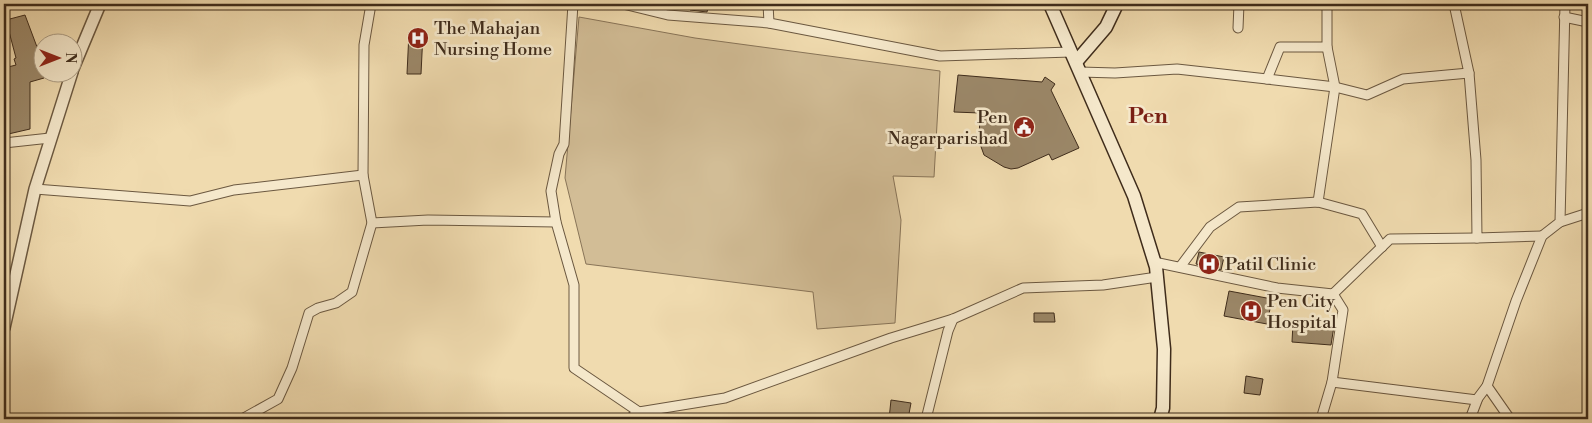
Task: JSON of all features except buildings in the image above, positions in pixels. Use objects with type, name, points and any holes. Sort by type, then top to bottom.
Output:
[{"type":"main road","points":[[1050,4],[1134,196],[1154,262],[1164,350],[1163,408],[1160,419]]},
{"type":"main road","points":[[1076,62],[1106,27],[1117,4]]},
{"type":"street","points":[[82,48],[100,4]]},
{"type":"street","points":[[242,419],[278,399],[292,368],[309,313],[336,302],[352,292],[372,223],[363,175],[364,45],[371,4]]},
{"type":"street","points":[[573,4],[564,144],[559,154],[551,190],[556,222],[574,285],[574,368],[639,412]]},
{"type":"street","points":[[623,4],[668,15],[769,23],[940,56],[1076,62],[1115,73],[1177,69],[1335,87],[1366,95],[1403,80],[1468,73]]},
{"type":"street","points":[[768,4],[769,23]]},
{"type":"street","points":[[1238,28],[1239,4]]},
{"type":"street","points":[[1318,202],[1335,87],[1327,47],[1326,4]]},
{"type":"street","points":[[1454,4],[1468,73],[1476,160],[1477,238]]},
{"type":"street","points":[[1560,222],[1565,4]]},
{"type":"street","points":[[1564,17],[1588,22]]},
{"type":"street","points":[[1267,79],[1280,47],[1327,47]]},
{"type":"street","points":[[4,328],[35,189],[69,82]]},
{"type":"street","points":[[4,143],[50,138]]},
{"type":"street","points":[[35,189],[190,201],[234,190],[363,175]]},
{"type":"street","points":[[1180,267],[1210,228],[1239,207],[1318,202],[1362,214],[1382,247]]},
{"type":"street","points":[[1470,419],[1477,400],[1487,386],[1516,301],[1542,236],[1560,222],[1588,212]]},
{"type":"street","points":[[372,223],[428,220],[556,222]]},
{"type":"street","points":[[1333,294],[1390,239],[1542,236]]},
{"type":"street","points":[[1154,262],[1276,288],[1333,294],[1344,310],[1332,382],[1321,419]]},
{"type":"street","points":[[629,419],[639,412],[725,398],[891,338],[953,319],[1023,288],[1103,285],[1157,277]]},
{"type":"street","points":[[926,419],[948,331],[953,319]]},
{"type":"street","points":[[1332,382],[1477,400]]},
{"type":"street","points":[[1487,386],[1510,419]]},
{"type":"shaded area","points":[[579,17],[695,38],[940,71],[934,177],[893,176],[901,220],[895,323],[817,329],[813,292],[586,264],[565,178]]},
{"type":"place","name":"The Mahajan Nursing Home","points":[[418,38]]},
{"type":"place","name":"Pen Nagarparishad","points":[[1024,127]]},
{"type":"place","name":"Patil Clinic","points":[[1209,264]]},
{"type":"place","name":"Pen City Hospital","points":[[1251,311]]},
{"type":"district","name":"Pen","points":[[1148,116]]}]
